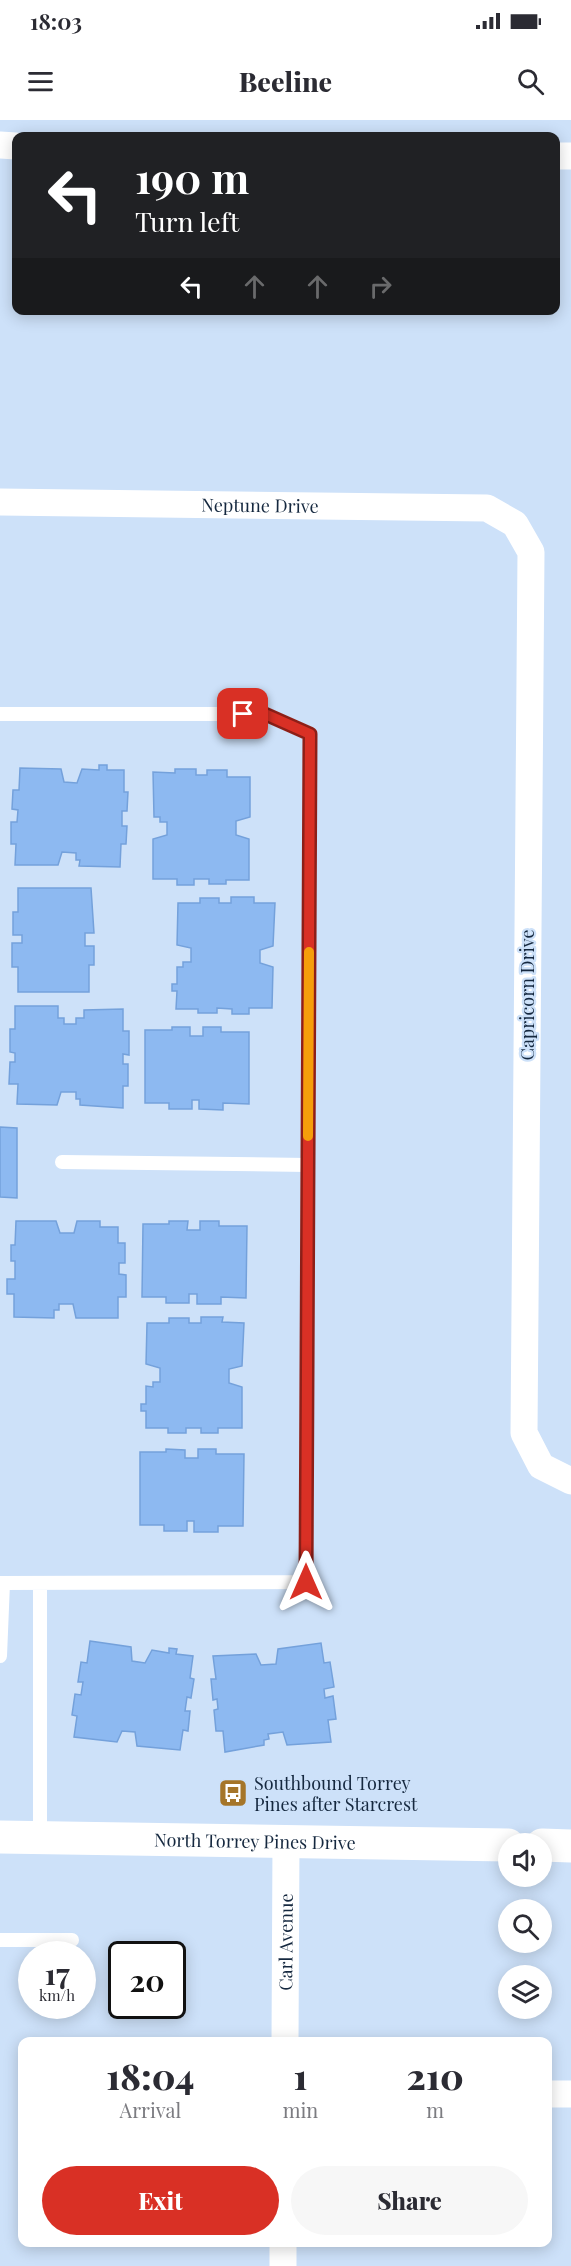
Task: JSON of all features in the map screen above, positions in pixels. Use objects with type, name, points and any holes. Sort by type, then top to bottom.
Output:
[{"type":"main road","name":"North Torrey Pines Drive","points":[[0,1837],[498,1845]]},
{"type":"main road","points":[[552,1845],[571,1846]]},
{"type":"street","name":"Neptune Drive","points":[[0,501],[487,508],[515,524]]},
{"type":"street","name":"Capricorn Drive","points":[[515,524],[531,552],[524,1433],[541,1466],[571,1481]]},
{"type":"street","name":"Carl Avenue","points":[[285,2037],[286,1842]]},
{"type":"street","points":[[552,2094],[571,2094]]},
{"type":"street","points":[[283,2247],[283,2266]]},
{"type":"lane","points":[[0,714],[265,714],[310,734],[306,1582],[40,1585],[1,1583],[0,1656]]},
{"type":"lane","points":[[62,1162],[308,1165]]},
{"type":"lane","points":[[40,1585],[40,1838]]},
{"type":"lane","points":[[0,1940],[72,1940]]},
{"type":"building","points":[[99,765],[107,765],[107,770],[124,770],[124,792],[128,792],[127,811],[122,811],[122,826],[127,826],[126,844],[121,844],[120,867],[79,866],[80,860],[76,860],[76,853],[62,852],[58,865],[15,865],[16,844],[11,844],[11,822],[17,822],[18,810],[12,809],[13,790],[19,790],[20,768],[61,769],[64,782],[77,783],[82,769],[99,770]]},
{"type":"building","points":[[175,769],[196,769],[196,775],[207,775],[207,770],[227,770],[227,777],[250,777],[250,817],[236,821],[236,835],[249,839],[249,880],[226,880],[226,884],[209,884],[209,879],[194,879],[194,885],[177,885],[177,879],[153,879],[153,839],[167,835],[167,822],[160,822],[160,817],[154,817],[153,772],[175,773]]},
{"type":"building","points":[[18,888],[91,888],[94,933],[85,933],[85,946],[94,946],[94,965],[89,965],[89,992],[18,992],[18,967],[12,967],[12,943],[22,943],[22,935],[13,935],[13,912],[18,912]]},
{"type":"building","points":[[231,897],[254,897],[254,903],[275,903],[273,946],[260,950],[260,963],[273,967],[272,1008],[249,1008],[249,1014],[232,1014],[232,1009],[217,1008],[217,1013],[198,1013],[198,1009],[176,1009],[177,991],[172,991],[172,984],[177,984],[177,967],[183,967],[183,962],[191,962],[191,948],[177,945],[178,903],[200,903],[200,898],[219,898],[219,903],[231,903]]},
{"type":"building","points":[[15,1006],[58,1006],[58,1018],[64,1018],[64,1024],[76,1024],[76,1018],[84,1018],[84,1010],[123,1009],[123,1031],[129,1031],[129,1055],[123,1054],[123,1064],[128,1064],[128,1086],[123,1086],[123,1108],[80,1105],[80,1099],[76,1099],[76,1092],[61,1092],[57,1105],[17,1104],[18,1084],[9,1084],[10,1062],[15,1062],[15,1053],[10,1052],[10,1029],[15,1029]]},
{"type":"building","points":[[172,1027],[190,1027],[190,1036],[203,1036],[203,1027],[221,1027],[221,1032],[249,1032],[249,1104],[223,1103],[223,1110],[199,1109],[199,1100],[192,1100],[192,1109],[169,1109],[169,1103],[145,1103],[145,1030],[172,1030]]},
{"type":"building","points":[[0,1127],[17,1128],[17,1198],[0,1197]]},
{"type":"building","points":[[16,1221],[56,1221],[60,1233],[74,1233],[77,1221],[100,1221],[100,1227],[118,1227],[118,1243],[125,1243],[125,1263],[119,1263],[119,1274],[126,1275],[126,1297],[118,1297],[118,1318],[76,1318],[73,1304],[59,1304],[59,1310],[54,1310],[54,1318],[14,1317],[14,1294],[7,1294],[7,1279],[15,1279],[15,1261],[11,1261],[11,1245],[15,1245]]},
{"type":"building","points":[[169,1221],[188,1221],[187,1230],[200,1230],[200,1221],[219,1221],[219,1226],[247,1226],[246,1298],[221,1297],[221,1304],[197,1304],[197,1294],[189,1294],[189,1303],[166,1303],[166,1297],[142,1297],[143,1224],[169,1224]]},
{"type":"building","points":[[201,1317],[223,1317],[222,1322],[244,1323],[242,1366],[229,1369],[229,1383],[242,1387],[242,1428],[218,1428],[218,1433],[201,1433],[201,1428],[186,1428],[186,1433],[168,1433],[168,1428],[146,1428],[146,1411],[141,1411],[141,1404],[146,1404],[146,1386],[153,1387],[153,1382],[160,1382],[160,1368],[146,1364],[147,1323],[169,1323],[169,1318],[189,1318],[189,1323],[201,1323]]},
{"type":"building","points":[[166,1449],[185,1450],[185,1458],[198,1458],[198,1449],[216,1449],[216,1454],[244,1454],[243,1526],[218,1526],[218,1532],[194,1532],[194,1521],[187,1521],[187,1531],[164,1531],[164,1525],[140,1525],[140,1452],[166,1452]]},
{"type":"building","points":[[90,1641],[131,1647],[132,1661],[145,1663],[152,1650],[169,1653],[169,1648],[177,1649],[176,1654],[193,1656],[190,1678],[194,1679],[191,1698],[187,1697],[185,1711],[190,1711],[188,1731],[183,1730],[180,1750],[137,1746],[135,1732],[122,1731],[117,1742],[74,1737],[77,1716],[72,1715],[75,1694],[81,1695],[83,1682],[78,1682],[81,1662],[87,1663]]},
{"type":"building","points":[[321,1643],[324,1663],[330,1662],[334,1687],[324,1689],[325,1698],[333,1696],[336,1719],[328,1720],[331,1742],[287,1745],[283,1732],[268,1734],[269,1739],[264,1740],[264,1745],[225,1752],[223,1731],[216,1731],[214,1710],[218,1709],[217,1699],[213,1700],[211,1679],[216,1679],[213,1656],[256,1654],[261,1665],[276,1664],[278,1649]]},
{"type":"slow traffic","points":[[308,1136],[309,952]]},
{"type":"place","name":"Southbound Torrey Pines after Starcrest","points":[[233,1793]]},
{"type":"route","points":[[243,714],[265,714],[310,734],[306,1582]]}]
